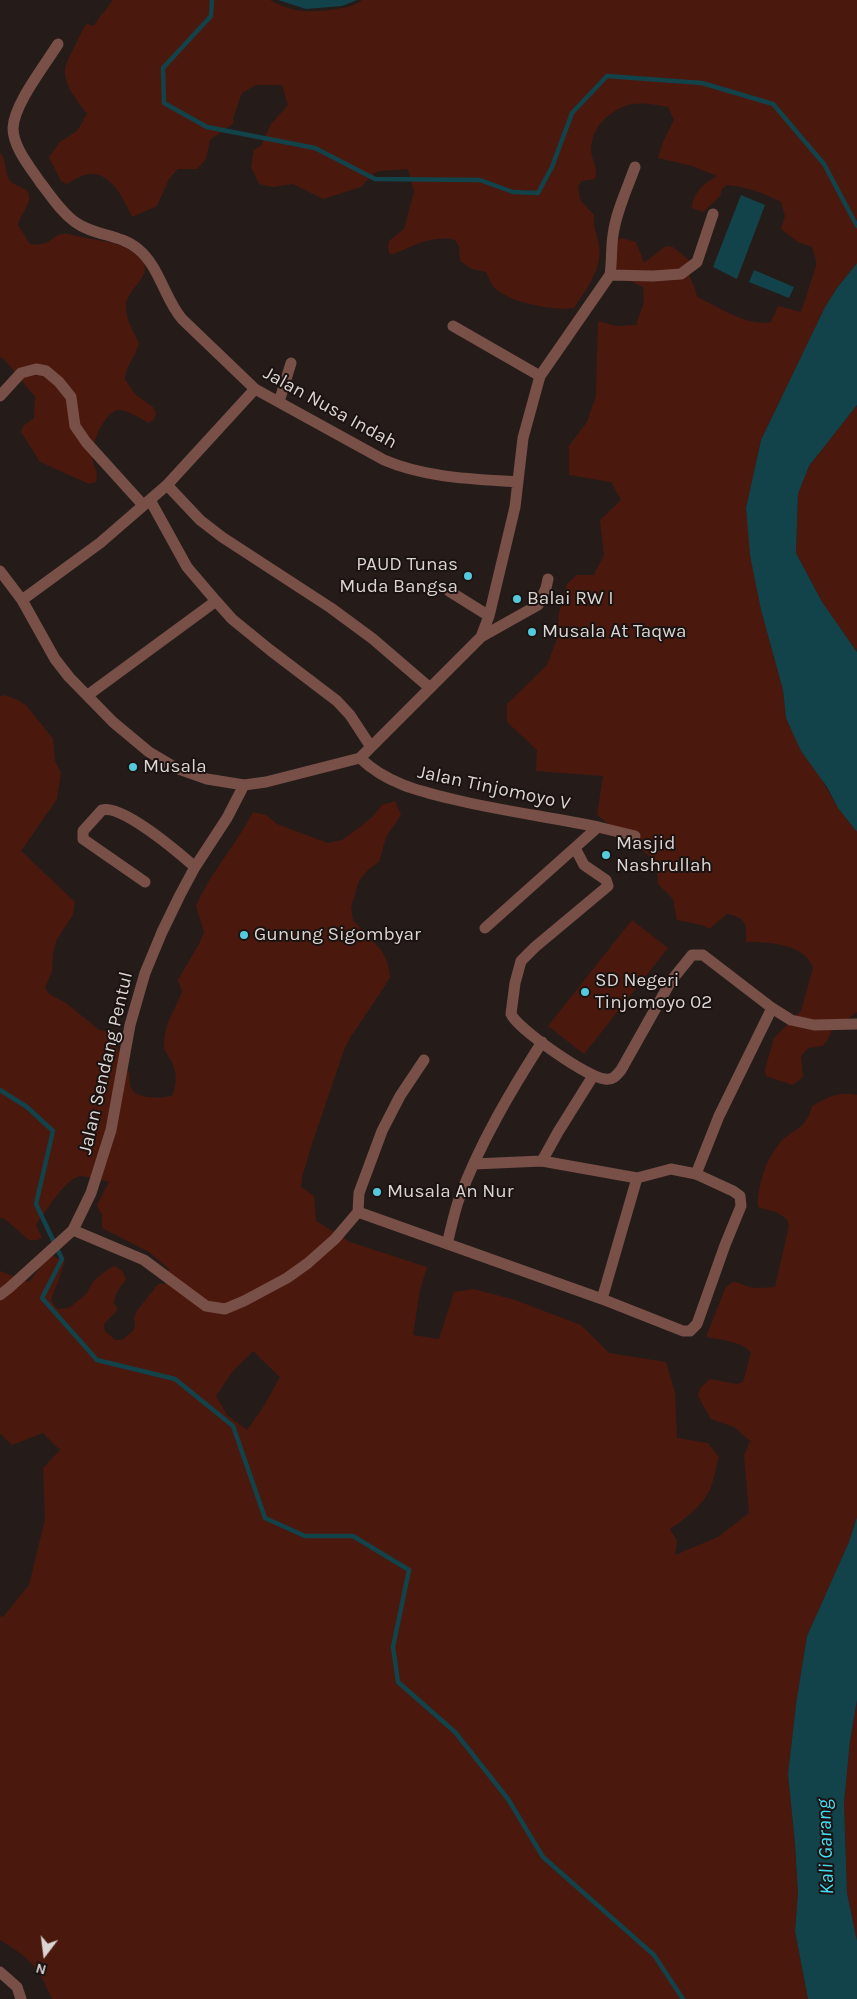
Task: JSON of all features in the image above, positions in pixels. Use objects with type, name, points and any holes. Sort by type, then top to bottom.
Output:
[{"type":"street","name":"Jalan Nusa Indah","points":[[58,44],[21,102],[13,127],[16,144],[34,173],[60,208],[75,223],[97,233],[129,242],[140,251],[154,267],[182,319],[255,389],[397,466],[432,474],[518,482]]},
{"type":"street","points":[[481,636],[489,616],[515,507],[523,438],[540,376],[610,275],[613,258],[612,237],[635,167]]},
{"type":"street","points":[[610,275],[653,276],[681,274],[697,262],[713,214]]},
{"type":"street","points":[[453,326],[540,376]]},
{"type":"street","points":[[279,402],[291,363]]},
{"type":"street","points":[[0,396],[21,373],[46,370],[59,382],[70,397],[75,426],[86,442],[147,503],[187,567],[216,601],[232,619],[337,701],[350,715],[371,747]]},
{"type":"street","points":[[22,600],[100,543],[168,485],[255,389]]},
{"type":"street","points":[[168,485],[200,520],[222,537],[331,608],[372,639],[430,688]]},
{"type":"street","points":[[0,572],[22,600],[55,659],[69,677],[113,722],[149,752],[176,768],[207,779],[244,784],[266,782],[360,758],[481,636],[538,605],[542,599],[548,579]]},
{"type":"street","points":[[449,591],[489,616]]},
{"type":"street","points":[[88,696],[216,601]]},
{"type":"street","name":"Jalan Tinjomoyo V","points":[[360,758],[380,774],[412,789],[490,809],[598,827],[635,836]]},
{"type":"street","name":"Jalan Sendang Pentul","points":[[0,1295],[73,1230],[91,1192],[107,1145],[130,1025],[145,973],[162,932],[196,866],[227,818],[244,784]]},
{"type":"street","points":[[145,882],[83,839],[83,832],[102,810],[108,809],[130,819],[161,839],[196,866]]},
{"type":"street","points":[[485,928],[598,827]]},
{"type":"street","points":[[575,848],[584,865],[606,880],[608,886],[521,961],[515,983],[511,1014],[517,1022],[542,1042],[593,1076],[606,1080],[614,1078],[621,1070],[671,981],[692,955],[703,955],[772,1008],[791,1020],[814,1025],[857,1024]]},
{"type":"street","points":[[696,1174],[719,1116],[772,1008]]},
{"type":"street","points":[[447,1244],[458,1200],[474,1164],[506,1099],[542,1042]]},
{"type":"street","points":[[73,1230],[137,1256],[206,1306],[225,1309],[244,1301],[288,1278],[325,1248],[358,1212],[359,1193],[382,1131],[400,1096],[424,1060]]},
{"type":"street","points":[[542,1161],[593,1076]]},
{"type":"street","points":[[358,1212],[602,1299],[683,1331],[690,1331],[694,1328],[741,1206],[740,1196],[734,1191],[696,1174],[671,1169],[637,1178],[542,1161],[474,1164]]},
{"type":"street","points":[[602,1299],[637,1178]]},
{"type":"street","points":[[0,1972],[17,1987],[21,1999]]},
{"type":"shaded area","points":[[113,0],[270,0],[294,10],[310,11],[347,7],[362,0],[857,0],[857,263],[825,307],[761,440],[746,508],[761,610],[783,690],[786,718],[838,808],[857,832],[857,1012],[847,1019],[836,1019],[823,1046],[808,1048],[801,1056],[803,1077],[793,1085],[766,1076],[765,1069],[774,1038],[801,1011],[813,968],[809,960],[802,953],[785,946],[746,942],[744,922],[738,917],[727,914],[709,929],[702,925],[677,920],[673,899],[658,884],[656,861],[597,815],[603,776],[536,771],[537,750],[507,722],[507,704],[547,665],[557,639],[559,613],[567,584],[577,575],[594,575],[604,555],[600,520],[621,500],[611,482],[569,475],[569,446],[587,422],[596,396],[598,321],[616,326],[636,325],[644,302],[643,287],[614,273],[611,244],[621,238],[636,242],[644,263],[666,246],[673,247],[689,260],[688,271],[697,297],[743,319],[762,323],[771,322],[778,306],[801,312],[816,266],[812,247],[798,242],[781,229],[785,216],[781,202],[755,191],[727,185],[722,189],[720,196],[703,212],[692,208],[697,192],[717,176],[692,166],[658,158],[663,142],[674,120],[668,107],[647,104],[630,105],[612,113],[597,128],[591,149],[596,171],[595,179],[581,181],[578,187],[580,200],[594,215],[600,254],[596,271],[588,287],[574,308],[544,307],[522,302],[496,289],[486,272],[472,269],[460,261],[459,246],[455,240],[430,240],[390,255],[389,241],[404,229],[414,192],[408,169],[374,173],[361,187],[323,199],[293,184],[273,187],[259,184],[251,167],[254,150],[261,146],[271,124],[288,105],[282,85],[256,85],[242,93],[233,118],[234,123],[210,140],[206,159],[197,169],[178,169],[169,179],[157,206],[132,217],[117,190],[106,179],[99,175],[89,174],[67,184],[61,181],[49,157],[60,142],[77,131],[87,114],[69,88],[65,69],[83,29],[87,24],[93,26]]},
{"type":"shaded area","points":[[0,152],[4,159],[9,179],[26,190],[29,196],[28,203],[18,225],[30,244],[42,244],[60,234],[109,242],[124,247],[135,254],[145,267],[141,280],[127,299],[126,312],[139,343],[125,375],[125,380],[136,395],[153,407],[156,413],[154,419],[149,423],[132,413],[121,410],[115,411],[105,420],[94,443],[92,456],[97,478],[96,482],[89,484],[40,462],[21,432],[23,426],[34,418],[35,396],[5,360],[0,357]]},
{"type":"shaded area","points":[[857,405],[857,652],[822,602],[796,553],[798,494],[809,466]]},
{"type":"shaded area","points":[[4,695],[26,705],[53,739],[55,761],[61,773],[57,799],[21,851],[75,902],[73,915],[57,939],[53,953],[52,971],[45,988],[49,994],[66,1003],[99,1030],[106,1031],[125,1062],[131,1088],[138,1095],[156,1098],[172,1096],[174,1092],[176,1075],[165,1049],[164,1037],[182,992],[178,980],[204,932],[196,906],[208,882],[253,812],[266,815],[277,824],[328,843],[342,840],[364,824],[382,805],[395,801],[401,815],[386,837],[379,862],[368,870],[359,881],[351,907],[353,920],[382,951],[388,964],[390,978],[344,1050],[311,1147],[301,1187],[314,1196],[316,1221],[350,1242],[427,1267],[420,1290],[413,1335],[439,1339],[454,1292],[474,1289],[515,1300],[581,1325],[609,1353],[666,1362],[675,1393],[677,1438],[708,1443],[719,1457],[711,1487],[704,1500],[688,1516],[670,1529],[677,1541],[675,1555],[718,1537],[749,1513],[744,1456],[750,1441],[734,1427],[711,1419],[698,1396],[700,1388],[710,1379],[737,1384],[743,1382],[751,1353],[737,1343],[706,1337],[725,1289],[735,1282],[753,1288],[775,1287],[789,1226],[787,1219],[776,1212],[758,1207],[760,1183],[769,1159],[778,1145],[806,1121],[812,1106],[838,1094],[857,1095],[857,1517],[849,1542],[807,1636],[796,1704],[788,1774],[798,1893],[795,1931],[808,1999],[52,1999],[38,1971],[32,1964],[0,1940],[0,1616],[3,1617],[29,1585],[45,1519],[43,1468],[60,1450],[43,1433],[12,1445],[0,1433],[0,1271],[29,1282],[46,1260],[53,1256],[65,1262],[51,1300],[57,1309],[69,1308],[86,1294],[93,1282],[104,1272],[114,1266],[116,1267],[123,1273],[126,1280],[115,1296],[114,1303],[118,1309],[104,1324],[105,1331],[115,1340],[122,1340],[133,1331],[136,1312],[158,1284],[165,1284],[169,1269],[149,1252],[102,1228],[102,1215],[97,1205],[109,1182],[81,1176],[69,1182],[56,1196],[36,1225],[42,1238],[36,1240],[29,1240],[5,1219],[0,1218],[0,697]],"holes":[[[253,1351],[280,1377],[262,1409],[247,1430],[227,1415],[216,1396],[233,1371]]]},
{"type":"shaded area","points":[[632,920],[668,948],[584,1054],[548,1026]]},
{"type":"shaded area","points":[[857,1700],[857,1941],[847,1893],[844,1803],[850,1741]]},
{"type":"water","points":[[278,0],[357,0],[342,6],[306,9]]},
{"type":"water","points":[[741,195],[765,205],[737,279],[713,267]]},
{"type":"water","points":[[857,263],[857,405],[809,466],[798,494],[796,553],[822,602],[857,652],[857,832],[838,808],[827,787],[801,751],[786,718],[783,690],[761,610],[750,555],[746,508],[761,440],[825,307]]},
{"type":"water","points":[[754,270],[794,287],[789,298],[749,282]]},
{"type":"water","name":"Kali Garang","points":[[857,1517],[857,1700],[850,1741],[844,1803],[847,1893],[857,1941],[857,1999],[808,1999],[795,1931],[798,1893],[788,1774],[796,1704],[807,1636],[849,1542]]},
{"type":"waterway","points":[[212,0],[211,16],[163,68],[164,103],[207,127],[315,148],[375,179],[480,180],[513,192],[538,193],[552,167],[572,113],[607,76],[702,83],[773,104],[824,164],[857,226]]},
{"type":"waterway","points":[[0,1090],[27,1107],[53,1131],[36,1204],[62,1259],[42,1298],[97,1360],[175,1379],[233,1426],[265,1518],[305,1536],[353,1536],[409,1570],[393,1647],[398,1682],[455,1732],[508,1799],[543,1857],[654,1955],[683,1999]]},
{"type":"place","name":"PAUD Tunas Muda Bangsa","points":[[468,576]]},
{"type":"place","name":"Balai RW I","points":[[517,599]]},
{"type":"place","name":"Musala At Taqwa","points":[[532,632]]},
{"type":"place","name":"Musala","points":[[133,767]]},
{"type":"place","name":"Masjid Nashrullah","points":[[606,855]]},
{"type":"place","name":"Gunung Sigombyar","points":[[244,935]]},
{"type":"place","name":"SD Negeri Tinjomoyo 02","points":[[585,992]]},
{"type":"place","name":"Musala An Nur","points":[[377,1192]]}]
